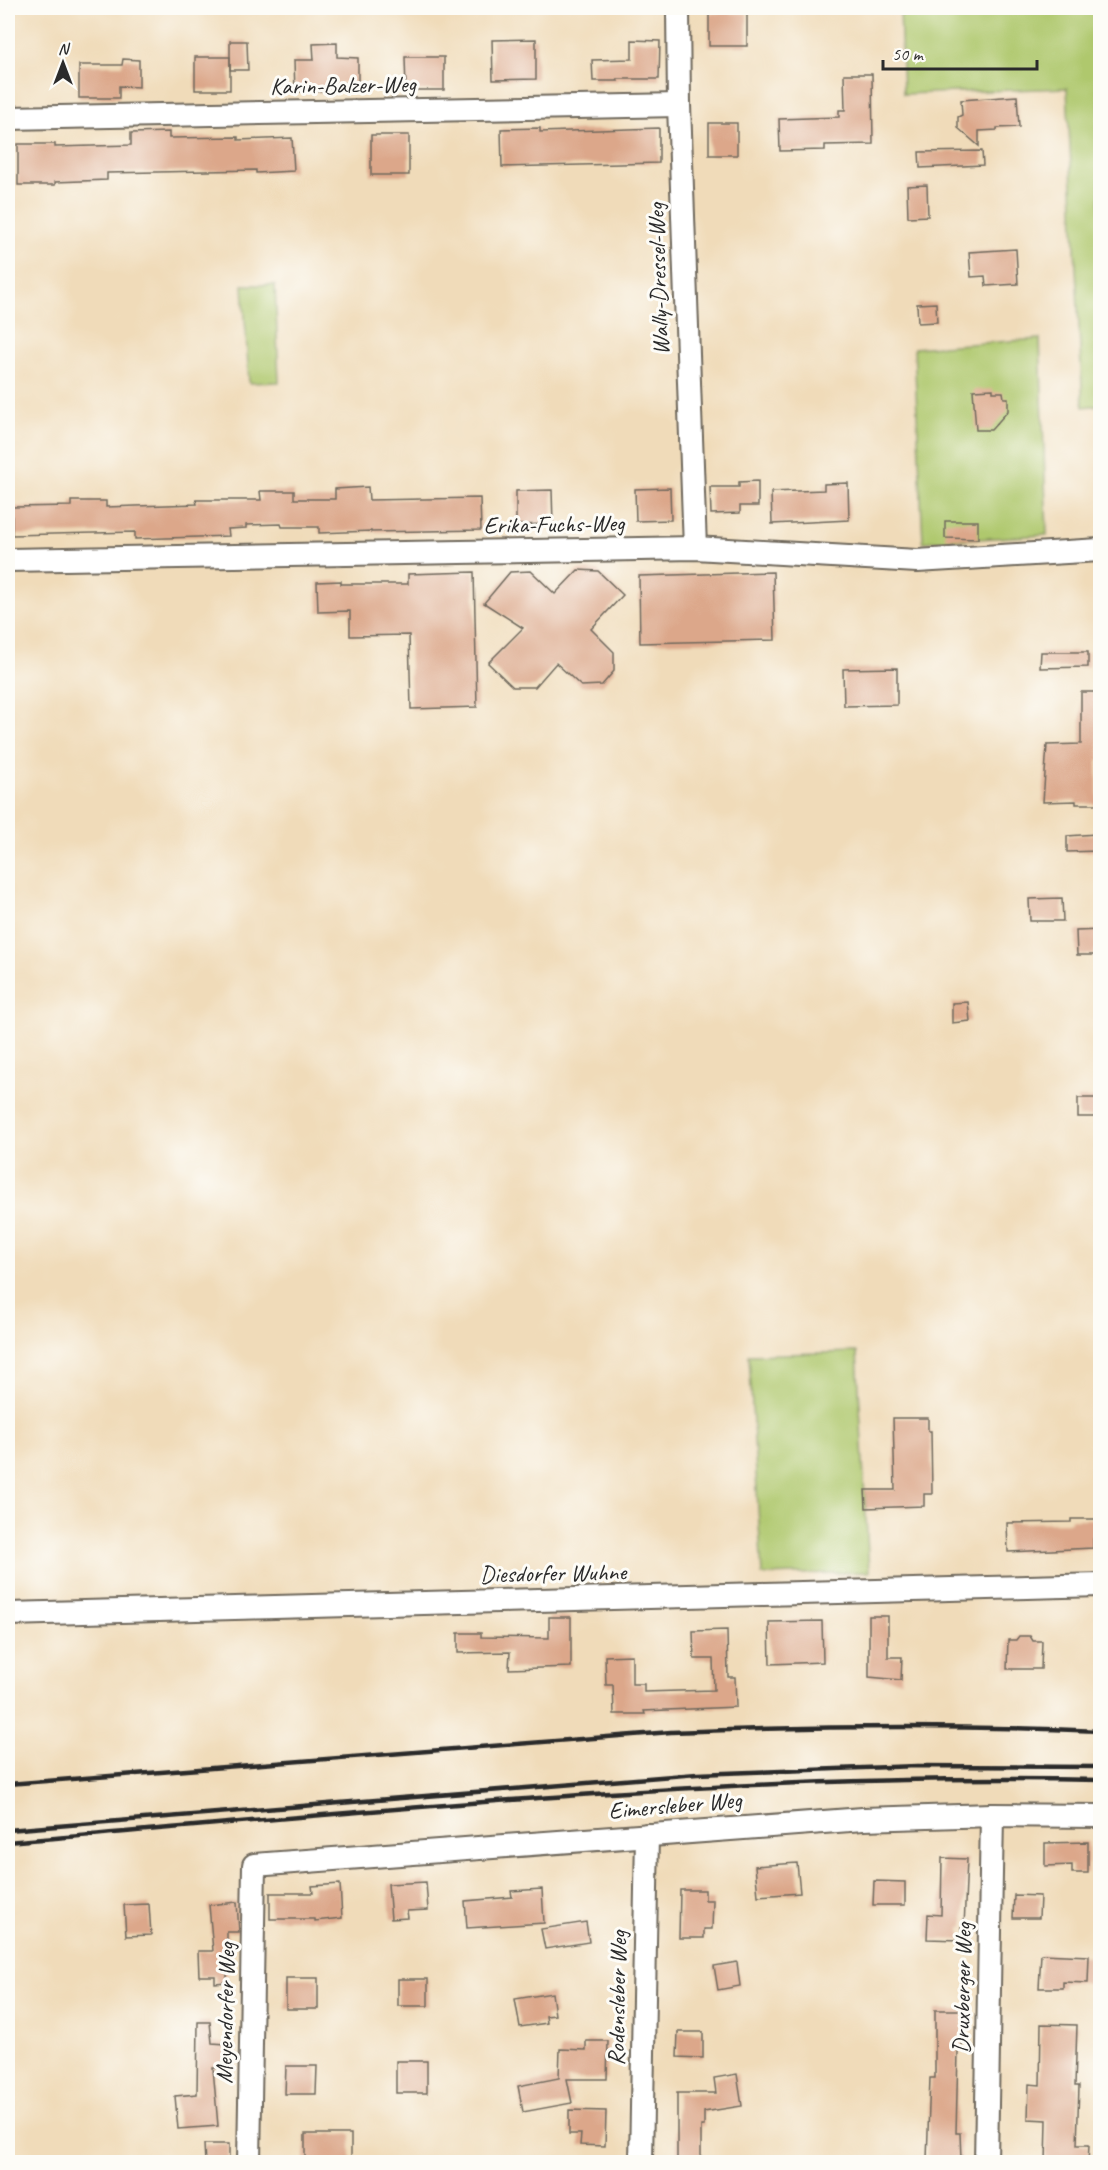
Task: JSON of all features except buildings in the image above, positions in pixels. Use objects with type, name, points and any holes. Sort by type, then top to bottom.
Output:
[{"type":"street","name":"Wally-Dressel-Weg","points":[[678,8],[679,105],[694,548]]},
{"type":"street","name":"Karin-Balzer-Weg","points":[[8,118],[679,105]]},
{"type":"street","name":"Erika-Fuchs-Weg","points":[[8,560],[694,548],[917,561],[1101,550]]},
{"type":"street","name":"Diesdorfer Wuhne","points":[[8,1614],[1101,1585]]},
{"type":"street","name":"Eimersleber Weg","points":[[254,1865],[852,1820],[992,1815],[1101,1816]]},
{"type":"street","name":"Druxberger Weg","points":[[986,2163],[992,1815]]},
{"type":"street","name":"Rodensleber Weg","points":[[641,2163],[647,1835]]},
{"type":"street","name":"Meyendorfer Weg","points":[[249,2163],[254,1865]]},
{"type":"green space","points":[[900,8],[1100,8],[1100,405],[1083,407],[1067,88],[903,94]]},
{"type":"green space","points":[[243,285],[275,285],[279,382],[249,383]]},
{"type":"green space","points":[[1040,339],[1047,535],[923,542],[914,348]]},
{"type":"green space","points":[[857,1352],[869,1572],[762,1575],[749,1355]]},
{"type":"railway","points":[[8,1784],[671,1732],[886,1727],[1100,1731]]},
{"type":"railway","points":[[8,1830],[697,1774],[917,1766],[1100,1767]]},
{"type":"railway","points":[[8,1842],[417,1807],[690,1788],[963,1779],[1100,1780]]}]
